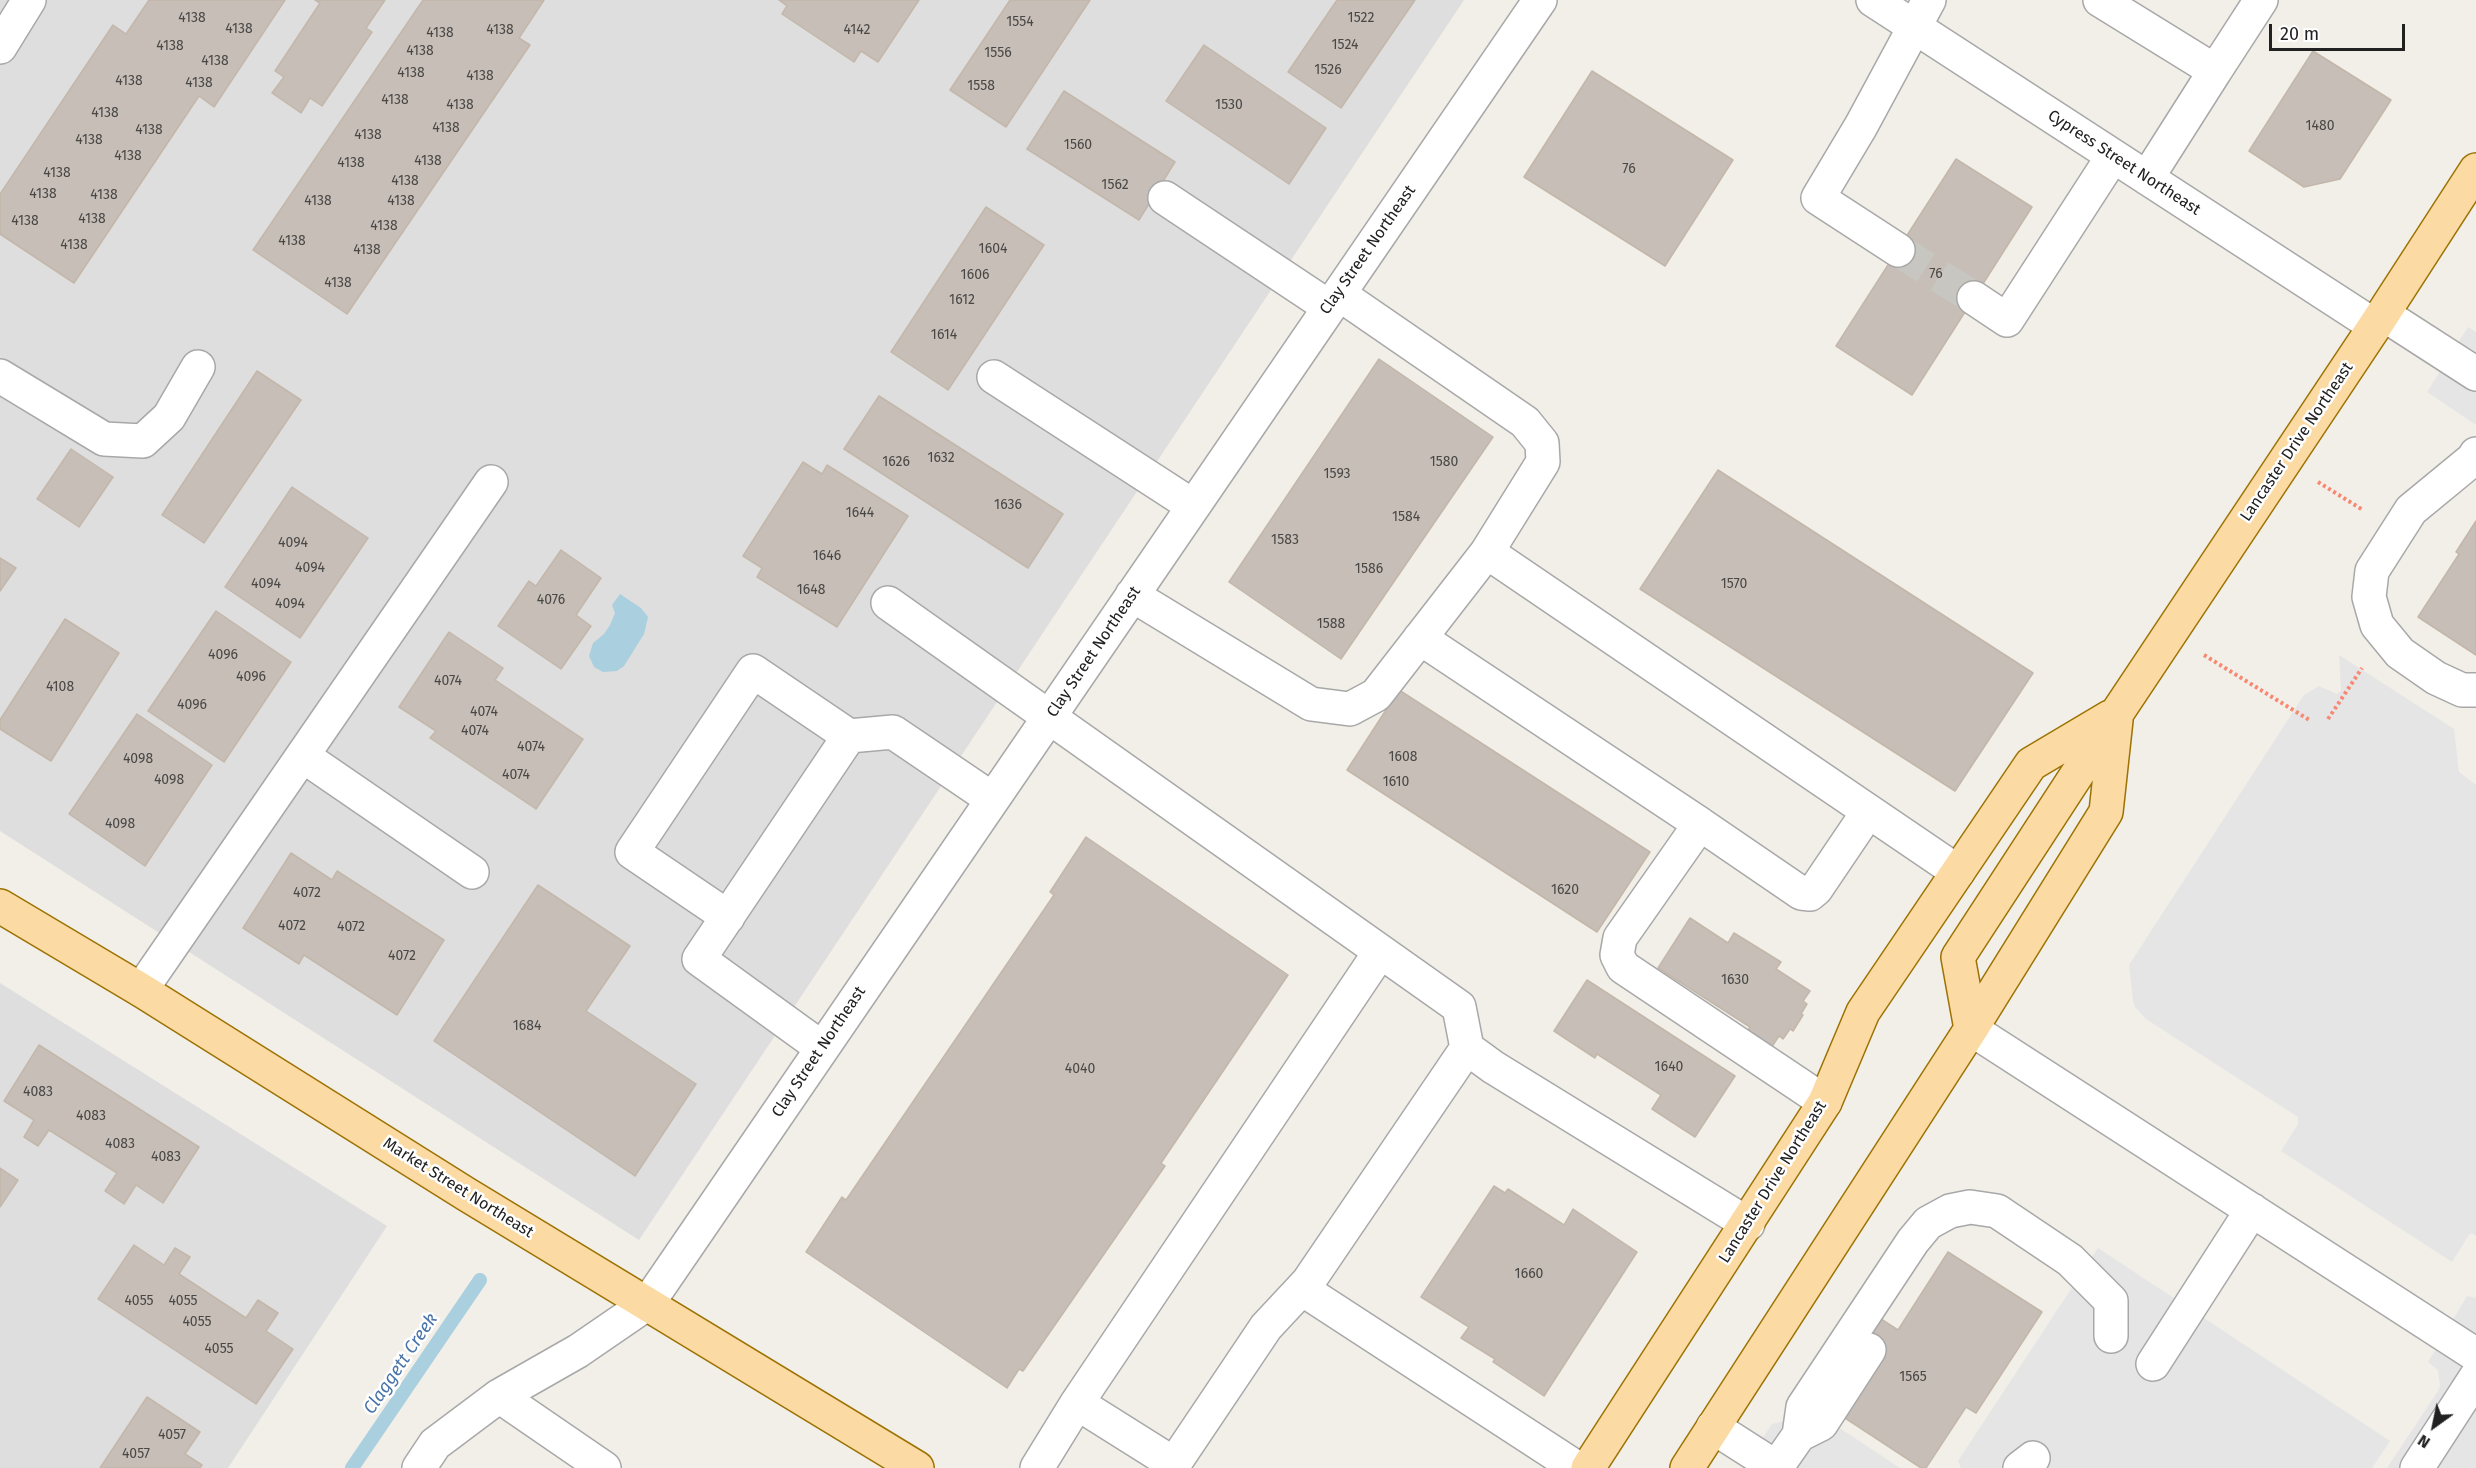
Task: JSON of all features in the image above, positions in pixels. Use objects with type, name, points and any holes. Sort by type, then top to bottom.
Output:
[{"type":"main road","name":"Lancaster Drive Northeast","points":[[1588,1468],[1825,1102],[1863,1012],[2031,764],[2116,713],[2379,320],[2476,170]]},
{"type":"main road","name":"Lancaster Drive Northeast","points":[[1687,1468],[1971,1029],[2106,812],[2116,713]]},
{"type":"main road","points":[[1971,1029],[1958,957],[2116,713]]},
{"type":"main road","name":"Market Street Northeast","points":[[0,906],[141,990],[466,1194],[916,1468]]},
{"type":"street","points":[[0,47],[29,0]]},
{"type":"street","name":"Clay Street Northeast","points":[[648,1303],[1540,0]]},
{"type":"street","name":"Cypress Street Northeast","points":[[1873,0],[1921,13],[2113,156],[2379,320],[2476,374]]},
{"type":"street","points":[[2100,0],[2215,70]]},
{"type":"street","points":[[2147,178],[2260,0]]},
{"type":"street","points":[[1898,250],[1818,198],[1861,126],[1921,13]]},
{"type":"street","points":[[1974,298],[2007,320],[2113,156]]},
{"type":"street","points":[[1132,595],[1311,704],[1350,709],[1376,695],[1486,552],[1543,462],[1542,443],[1525,422],[1334,301],[1165,198]]},
{"type":"street","points":[[0,376],[104,439],[143,441],[169,417],[198,367]]},
{"type":"street","points":[[994,377],[1193,506]]},
{"type":"street","points":[[2476,454],[2473,459],[2411,510],[2372,571],[2369,597],[2377,625],[2400,654],[2436,678],[2462,690],[2476,690]]},
{"type":"street","points":[[141,990],[491,482]]},
{"type":"street","points":[[1486,552],[1958,872]]},
{"type":"street","points":[[888,603],[1459,1007],[1467,1048],[1493,1067],[1748,1224]]},
{"type":"street","points":[[1420,638],[1801,893],[1810,894],[1816,889],[1868,812]]},
{"type":"street","points":[[728,917],[632,852],[753,671],[849,736],[893,732],[992,799]]},
{"type":"street","points":[[822,1048],[699,959],[849,736]]},
{"type":"street","points":[[303,756],[472,872]]},
{"type":"street","points":[[1700,824],[1620,938],[1617,955],[1623,967],[1825,1102]]},
{"type":"street","points":[[1036,1468],[1380,952]]},
{"type":"street","points":[[1971,1029],[2476,1355]]},
{"type":"street","points":[[1077,1404],[1174,1464],[1266,1327],[1302,1289],[1467,1048]]},
{"type":"street","points":[[1713,1427],[1776,1468],[1798,1435],[1821,1424],[1955,1220],[1970,1207],[1997,1211],[2070,1260],[2111,1301],[2111,1336]]},
{"type":"street","points":[[2153,1364],[2252,1210]]},
{"type":"street","points":[[1302,1289],[1577,1468]]},
{"type":"street","points":[[419,1468],[435,1444],[499,1396],[578,1351],[648,1303]]},
{"type":"street","points":[[2418,1468],[2476,1377]]},
{"type":"street","points":[[499,1396],[604,1468]]},
{"type":"path","points":[[2284,461],[2396,532]]},
{"type":"path","points":[[2169,633],[2311,721]]},
{"type":"path","points":[[2328,719],[2369,657],[2388,638]]},
{"type":"shaded area","points":[[0,0],[1464,0],[639,1240],[0,831]]},
{"type":"shaded area","points":[[2468,327],[2476,332],[2476,425],[2427,392]]},
{"type":"shaded area","points":[[2339,655],[2454,729],[2459,772],[2476,785],[2476,1236],[2472,1233],[2469,1235],[2452,1262],[2281,1151],[2298,1124],[2298,1117],[2146,1019],[2135,1007],[2133,1001],[2129,965],[2304,695],[2319,686],[2337,694],[2341,691]]},
{"type":"shaded area","points":[[0,983],[387,1226],[228,1468],[0,1468]]},
{"type":"shaded area","points":[[2098,1248],[2390,1441],[2372,1468],[1961,1468],[1958,1461]]},
{"type":"shaded area","points":[[2467,1296],[2476,1298],[2476,1468],[2387,1468],[2438,1391],[2440,1385],[2438,1370],[2428,1362]]},
{"type":"shaded area","points":[[1798,1400],[1900,1468],[1743,1468],[1772,1424],[1784,1421]]},
{"type":"water","points":[[620,594],[641,608],[648,617],[644,634],[624,666],[617,671],[603,672],[594,667],[589,656],[593,643],[604,634],[610,625],[615,613],[612,605]]},
{"type":"building","points":[[149,0],[285,0],[214,107],[199,96],[74,283],[0,234],[0,194],[113,25],[126,34]]},
{"type":"building","points":[[315,0],[385,0],[366,28],[372,32],[322,106],[310,98],[301,113],[272,93],[284,77],[275,71],[320,3]]},
{"type":"building","points":[[423,0],[544,0],[519,38],[530,45],[347,314],[253,250]]},
{"type":"building","points":[[779,0],[919,0],[878,62],[861,51],[854,62],[782,14],[787,6]]},
{"type":"building","points":[[1010,0],[1090,0],[1006,127],[950,90]]},
{"type":"building","points":[[1337,0],[1415,0],[1341,108],[1288,72]]},
{"type":"building","points":[[1204,45],[1326,128],[1289,184],[1166,101]]},
{"type":"building","points":[[2313,51],[2391,100],[2340,179],[2304,187],[2249,151]]},
{"type":"building","points":[[1592,71],[1733,160],[1665,266],[1524,177]]},
{"type":"building","points":[[1064,91],[1175,162],[1139,220],[1027,149]]},
{"type":"building","points":[[1956,159],[2032,207],[1912,395],[1836,346]]},
{"type":"building","points":[[986,207],[1044,245],[948,390],[891,352]]},
{"type":"building","points":[[1379,359],[1493,437],[1341,659],[1229,582]]},
{"type":"building","points":[[257,371],[301,400],[204,543],[162,515]]},
{"type":"building","points":[[879,396],[1063,514],[1028,568],[844,449]]},
{"type":"building","points":[[71,449],[113,477],[79,527],[37,499]]},
{"type":"building","points":[[803,462],[822,474],[827,465],[908,516],[837,627],[757,577],[762,568],[743,556]]},
{"type":"building","points":[[1718,470],[2033,673],[1955,791],[1640,589]]},
{"type":"building","points":[[292,487],[368,538],[300,638],[225,587]]},
{"type":"building","points":[[2476,521],[2476,655],[2418,617],[2459,554],[2456,552]]},
{"type":"building","points":[[561,550],[601,578],[576,615],[591,626],[561,669],[498,626],[529,581],[536,586]]},
{"type":"building","points":[[0,558],[16,568],[0,591]]},
{"type":"building","points":[[216,611],[291,662],[224,762],[148,711]]},
{"type":"building","points":[[65,619],[119,653],[51,761],[0,729],[0,720]]},
{"type":"building","points":[[449,632],[503,668],[495,680],[583,739],[536,809],[430,738],[436,731],[399,707]]},
{"type":"building","points":[[1399,690],[1650,852],[1597,932],[1347,770]]},
{"type":"building","points":[[137,714],[212,765],[145,866],[69,814]]},
{"type":"building","points":[[1086,837],[1288,975],[1161,1163],[1165,1166],[1023,1371],[1019,1369],[1007,1388],[806,1252],[842,1197],[846,1200],[1054,895],[1050,892]]},
{"type":"building","points":[[291,853],[332,880],[337,871],[444,940],[397,1015],[304,955],[299,964],[243,928]]},
{"type":"building","points":[[538,885],[630,946],[586,1011],[696,1084],[635,1176],[434,1041]]},
{"type":"building","points":[[1690,918],[1728,943],[1734,933],[1781,962],[1776,969],[1810,991],[1803,1001],[1807,1004],[1801,1014],[1803,1015],[1793,1031],[1790,1029],[1783,1039],[1779,1036],[1771,1048],[1747,1032],[1750,1027],[1658,968]]},
{"type":"building","points":[[1587,980],[1735,1076],[1695,1137],[1652,1109],[1661,1095],[1597,1054],[1595,1058],[1554,1031]]},
{"type":"building","points":[[39,1045],[199,1147],[163,1203],[136,1185],[124,1204],[105,1191],[117,1173],[49,1130],[38,1146],[24,1137],[34,1120],[4,1101]]},
{"type":"building","points":[[0,1168],[18,1180],[0,1207]]},
{"type":"building","points":[[1494,1186],[1505,1193],[1508,1189],[1564,1225],[1573,1209],[1637,1252],[1544,1396],[1493,1362],[1495,1359],[1461,1338],[1469,1327],[1421,1297]]},
{"type":"building","points":[[134,1245],[164,1265],[175,1248],[190,1257],[179,1274],[246,1318],[258,1300],[278,1313],[266,1331],[293,1349],[256,1404],[98,1299]]},
{"type":"building","points":[[1948,1252],[2042,1312],[1976,1413],[1966,1407],[1926,1468],[1921,1468],[1842,1416],[1853,1301],[1898,1330]]},
{"type":"building","points":[[147,1397],[200,1432],[185,1454],[202,1465],[200,1468],[100,1468]]},
{"type":"waterway","name":"Claggett Creek","points":[[352,1468],[480,1280]]},
{"type":"tunnel","points":[[1898,250],[1974,298]]}]
